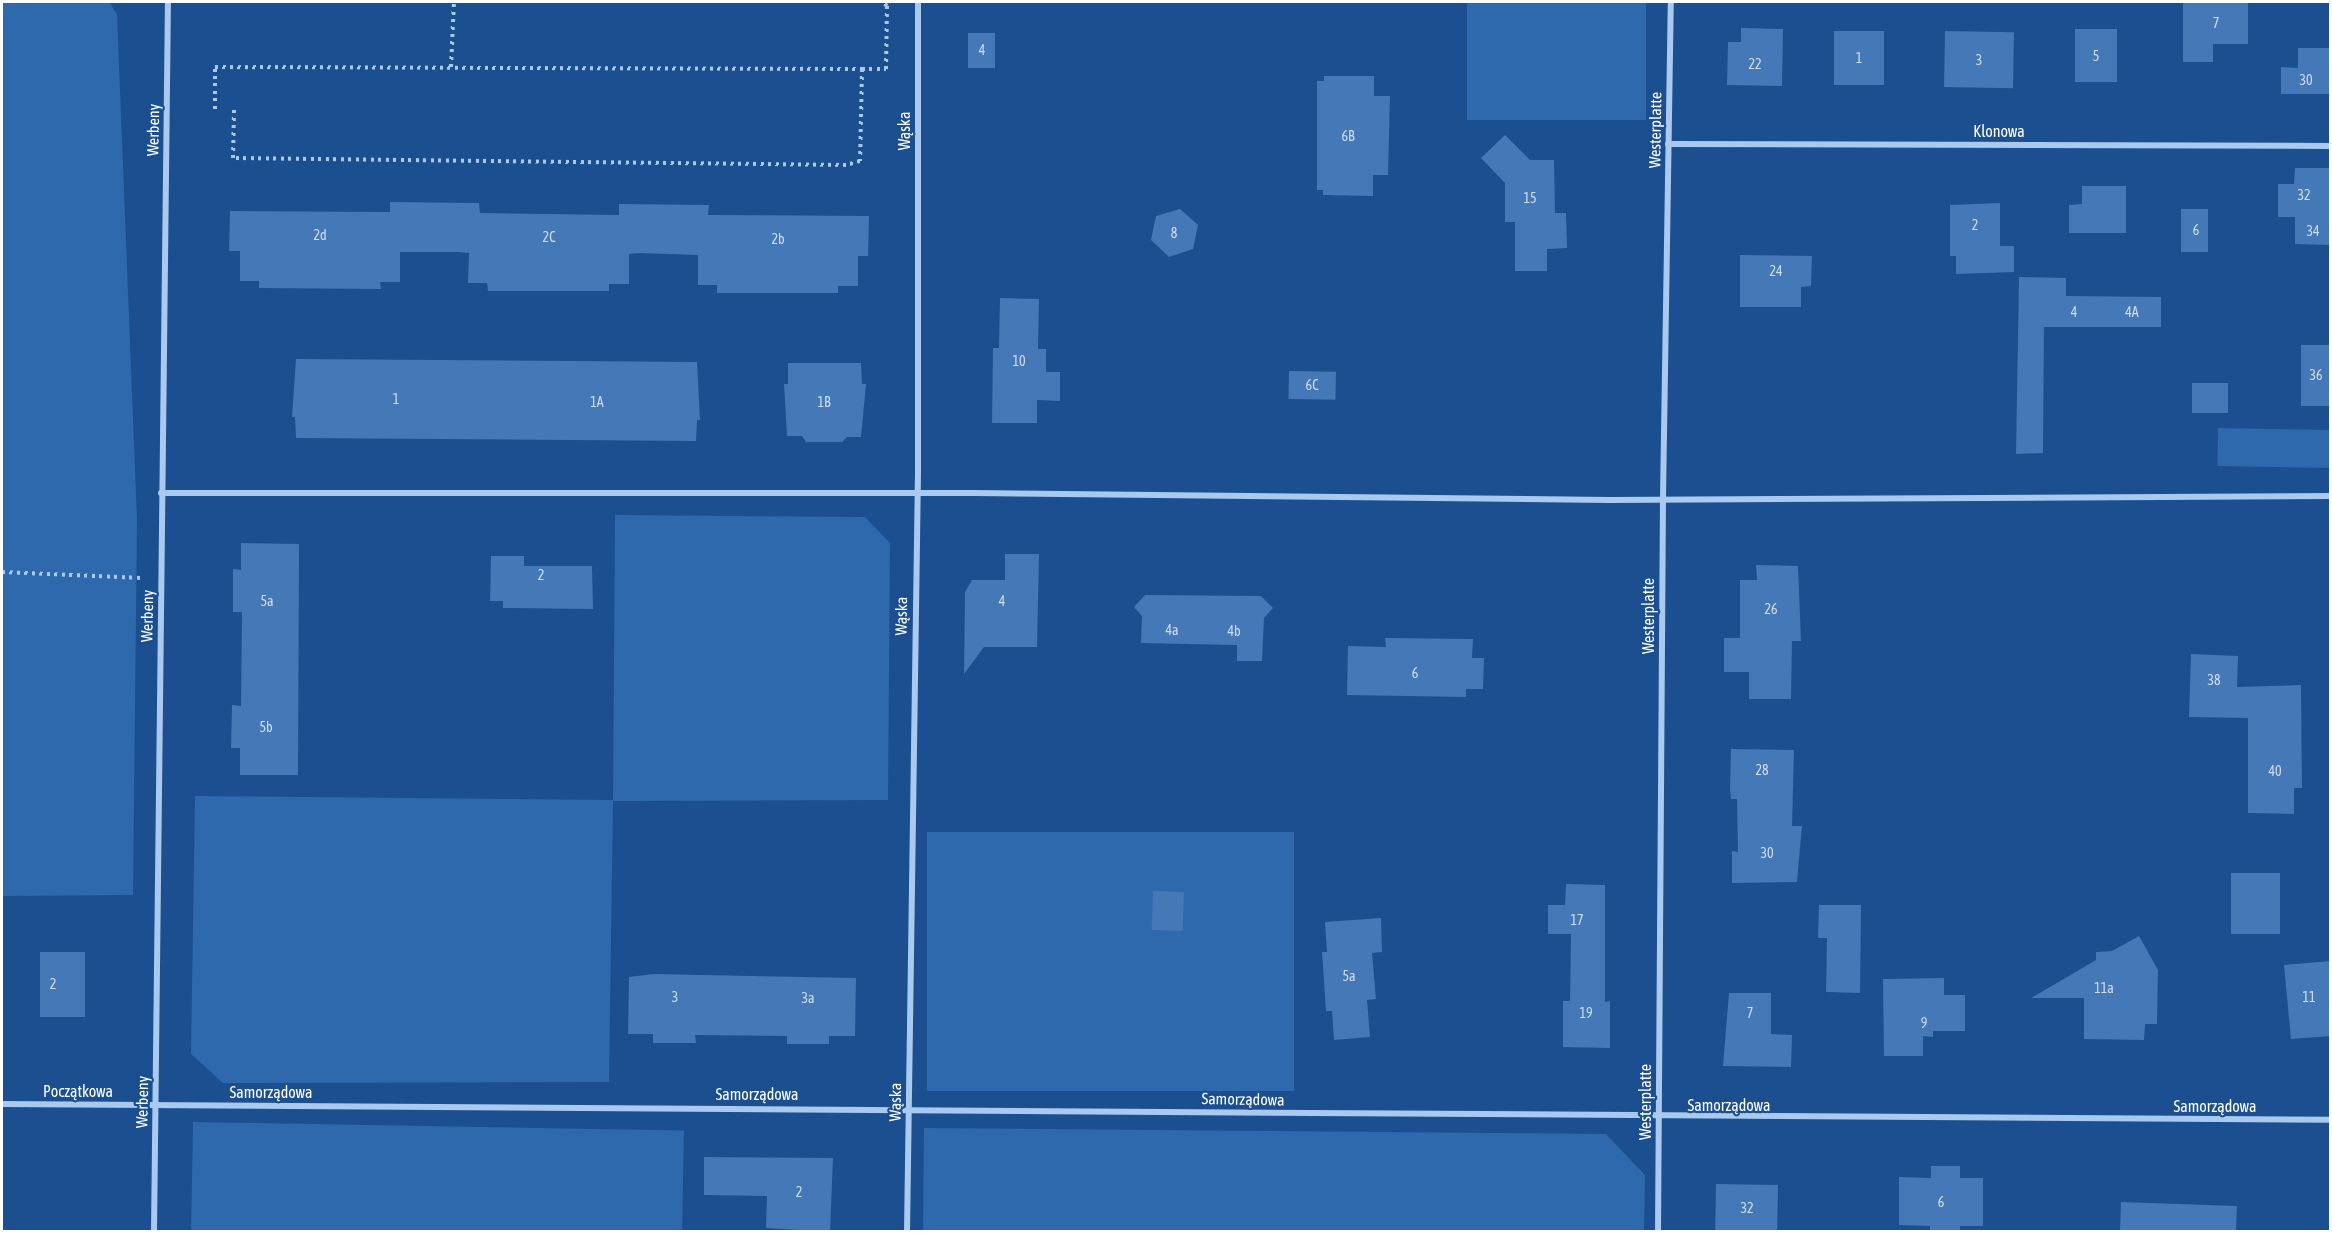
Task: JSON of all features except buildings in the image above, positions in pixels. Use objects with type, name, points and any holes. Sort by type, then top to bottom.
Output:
[{"type":"street","name":"Werbeny","points":[[154,1232],[168,2]]},
{"type":"street","name":"Wąska","points":[[907,1232],[916,493],[918,2]]},
{"type":"street","name":"Westerplatte","points":[[1658,1232],[1663,498],[1671,2]]},
{"type":"street","name":"Klonowa","points":[[1668,144],[2331,146]]},
{"type":"street","points":[[161,493],[916,493],[1663,498],[2331,496]]},
{"type":"street","name":"Początkowa","points":[[2,1104],[155,1105]]},
{"type":"street","name":"Samorządowa","points":[[155,1105],[908,1109],[1659,1118],[2331,1120]]},
{"type":"path","points":[[451,67],[454,2]]},
{"type":"path","points":[[215,110],[215,66],[886,69],[887,6],[883,2]]},
{"type":"path","points":[[234,110],[233,158],[846,165],[860,161],[862,69]]},
{"type":"path","points":[[2,572],[160,579]]},
{"type":"shaded area","points":[[2,2],[109,2],[117,14],[137,519],[133,895],[2,896]]},
{"type":"shaded area","points":[[1467,2],[1646,2],[1646,120],[1467,120]]},
{"type":"shaded area","points":[[2218,428],[2330,430],[2329,468],[2217,466]]},
{"type":"shaded area","points":[[615,515],[865,517],[890,543],[888,800],[613,801],[609,1082],[223,1083],[191,1054],[195,796],[613,800]]},
{"type":"shaded area","points":[[927,832],[1294,832],[1294,1091],[927,1091]]},
{"type":"shaded area","points":[[193,1122],[684,1131],[682,1232],[191,1231]]},
{"type":"shaded area","points":[[924,1128],[1606,1134],[1645,1175],[1644,1231],[923,1231]]}]
